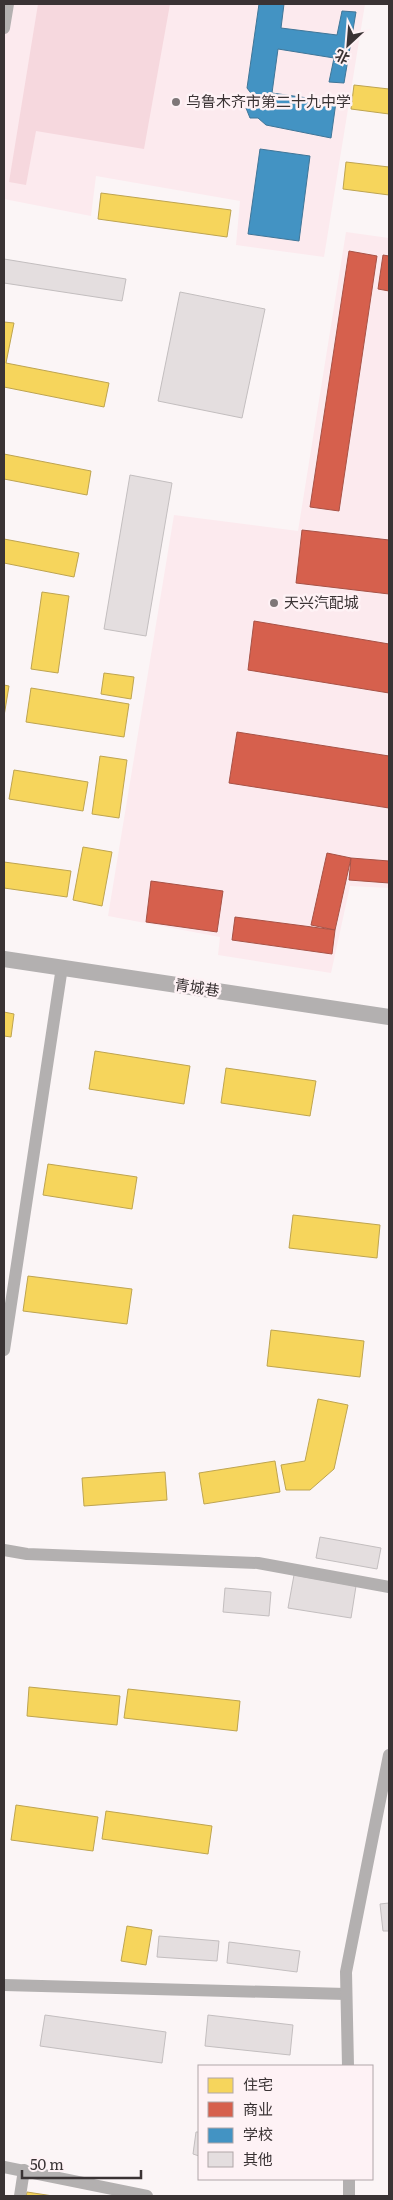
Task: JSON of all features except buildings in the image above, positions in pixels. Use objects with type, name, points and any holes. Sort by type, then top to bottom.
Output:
[{"type":"street","points":[[4,28],[8,4]]},
{"type":"street","name":"青城巷","points":[[4,959],[389,1017]]},
{"type":"street","points":[[4,1350],[62,967]]},
{"type":"street","points":[[4,1550],[27,1554],[258,1563],[389,1587]]},
{"type":"street","points":[[348,2065],[346,1972],[389,1755]]},
{"type":"street","points":[[4,1985],[346,1994]]},
{"type":"street","points":[[4,2167],[147,2196]]},
{"type":"street","points":[[20,2196],[24,2170]]},
{"type":"street","points":[[349,2180],[349,2196]]},
{"type":"shaded area","name":"乌鲁木齐市第二十九中学","points":[[8,4],[365,4],[324,257],[236,245],[240,201],[96,176],[91,216],[4,199],[4,28]]},
{"type":"shaded area","points":[[38,4],[170,4],[144,149],[36,131],[26,185],[9,182]]},
{"type":"shaded area","name":"天兴汽配城","points":[[346,232],[389,238],[389,888],[350,886],[331,973],[218,955],[220,937],[108,916],[174,515],[298,531]]},
{"type":"place","name":"乌鲁木齐市第二十九中学","points":[[176,102]]},
{"type":"place","name":"天兴汽配城","points":[[274,603]]}]
